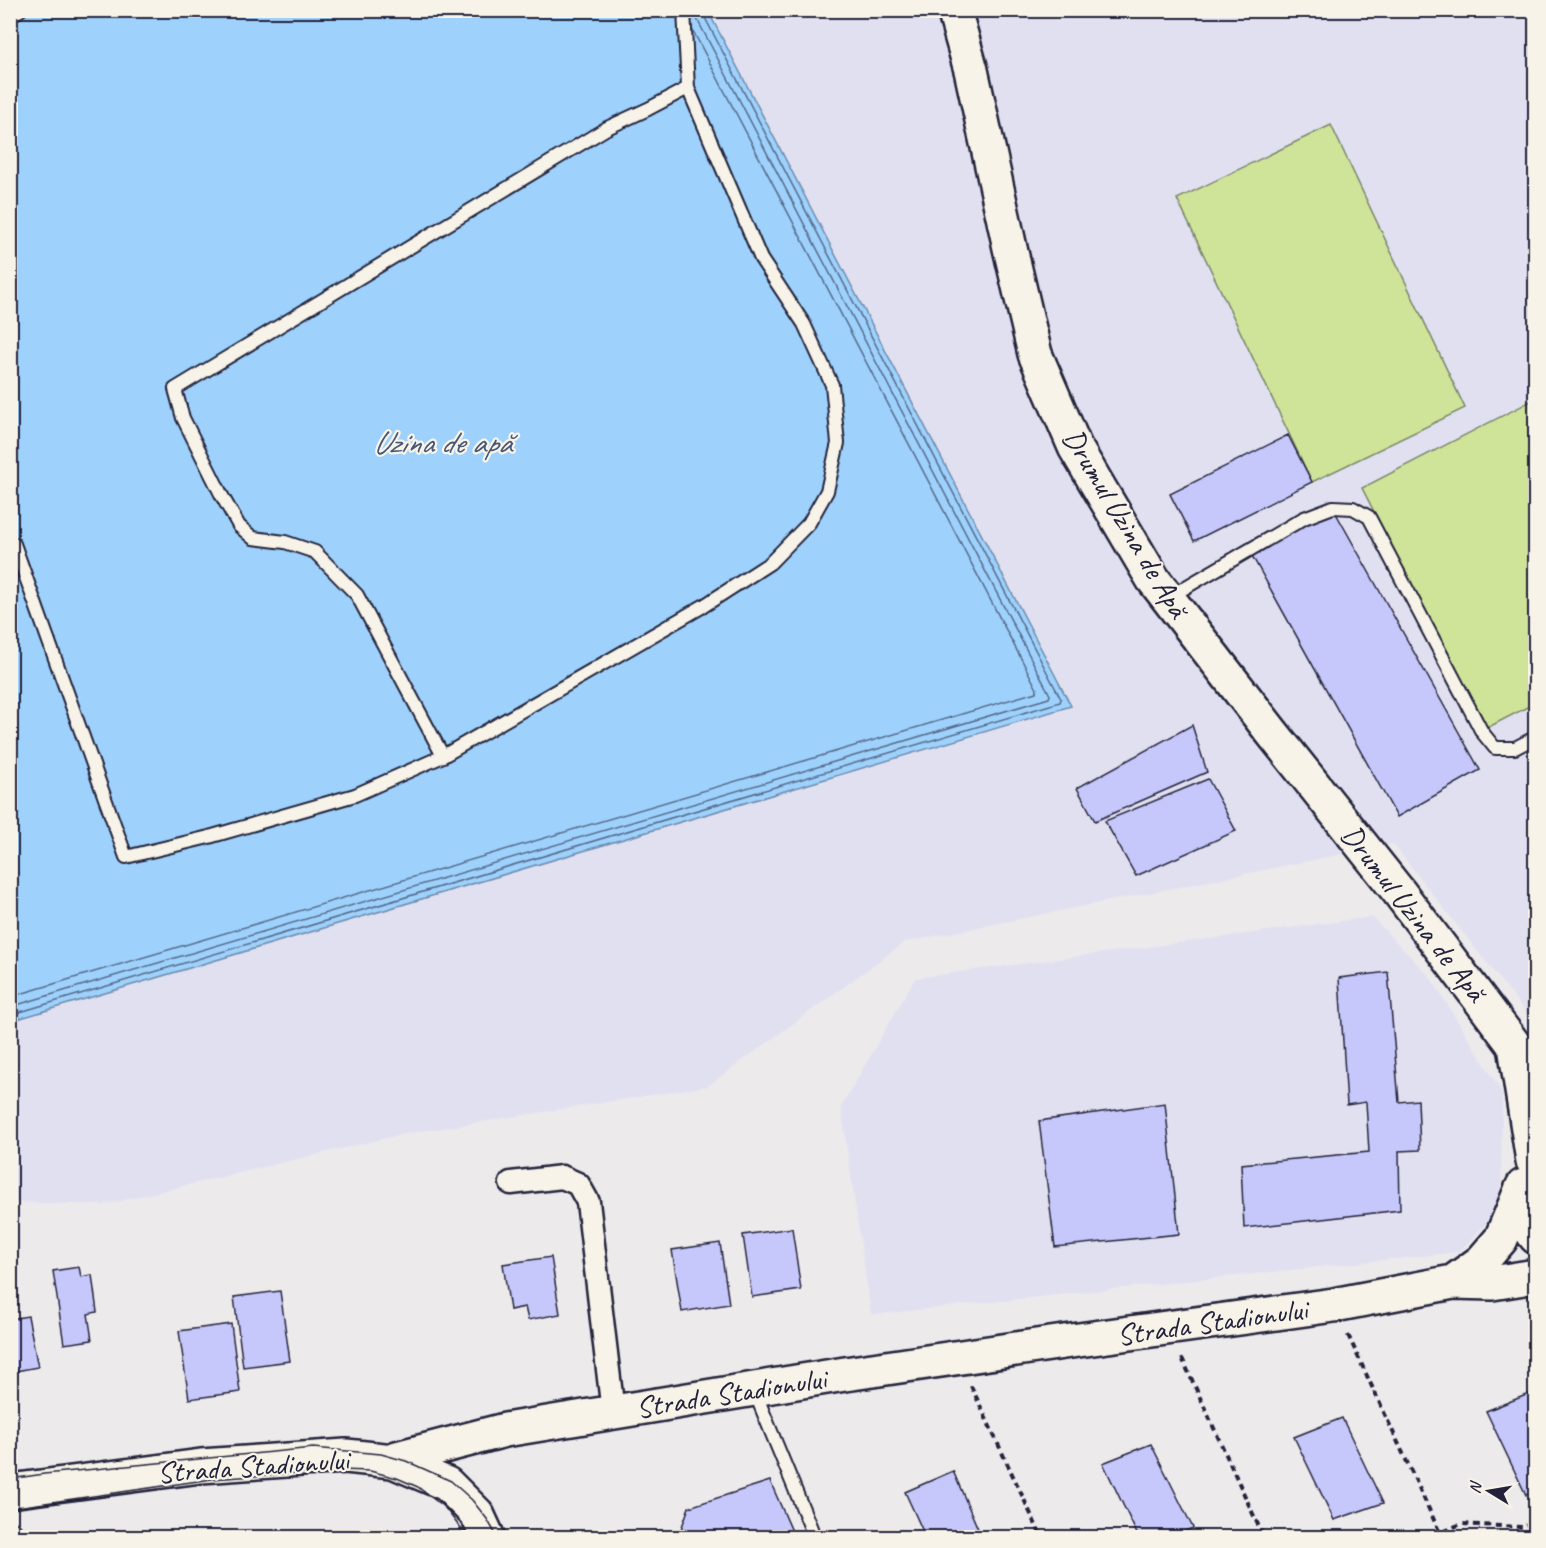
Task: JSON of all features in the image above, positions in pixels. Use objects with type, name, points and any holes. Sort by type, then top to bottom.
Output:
[{"type":"street","name":"Drumul Uzina de Apă","points":[[954,10],[971,70],[1035,354],[1075,447],[1153,579],[1525,1056],[1530,1169],[1522,1210],[1530,1230],[1536,1237]]},
{"type":"street","name":"Strada Stadionului","points":[[1453,1282],[1482,1261],[1501,1239],[1530,1169]]},
{"type":"street","points":[[511,1183],[562,1178],[578,1184],[588,1202],[613,1412]]},
{"type":"street","name":"Strada Stadionului","points":[[10,1491],[201,1466],[346,1456],[393,1461],[505,1430],[845,1374],[1334,1305],[1453,1282],[1492,1283],[1536,1276]]},
{"type":"street","points":[[393,1461],[447,1484],[477,1514],[488,1538]]},
{"type":"street","points":[[10,1533],[13,1538]]},
{"type":"lane","points":[[10,16],[20,10]]},
{"type":"lane","points":[[14,544],[126,857],[209,837],[356,795],[442,756],[705,605],[770,563],[809,523],[827,491],[838,442],[832,386],[804,324],[760,259],[688,88],[684,10]]},
{"type":"lane","points":[[442,756],[357,595],[315,552],[285,542],[253,538],[239,526],[183,418],[175,389],[607,128],[688,88]]},
{"type":"lane","points":[[1168,598],[1304,518],[1333,507],[1353,508],[1370,517],[1482,732],[1495,748],[1515,748],[1536,737]]},
{"type":"lane","points":[[754,1389],[815,1538]]},
{"type":"path","points":[[1334,1305],[1440,1533]]},
{"type":"path","points":[[1168,1328],[1264,1538]]},
{"type":"path","points":[[958,1359],[1042,1538]]},
{"type":"path","points":[[1424,1538],[1461,1524],[1522,1527],[1536,1522]]},
{"type":"shaded area","points":[[11,11],[1535,11],[1535,1024],[1393,844],[905,942],[708,1086],[404,1134],[103,1205],[11,1202]]},
{"type":"shaded area","points":[[1372,917],[1430,977],[1502,1092],[1501,1208],[1459,1252],[871,1315],[841,1107],[915,978]]},
{"type":"green space","points":[[1331,125],[1465,408],[1312,482],[1177,199]]},
{"type":"green space","points":[[1535,399],[1535,703],[1485,729],[1362,488]]},
{"type":"water","name":"Uzina de apă","points":[[11,11],[708,11],[1071,706],[11,1021]]},
{"type":"building","points":[[1288,435],[1312,482],[1194,541],[1170,494]]},
{"type":"building","points":[[1333,508],[1480,770],[1397,817],[1251,554]]},
{"type":"building","points":[[1192,725],[1207,772],[1095,821],[1077,788]]},
{"type":"building","points":[[1208,779],[1236,831],[1136,876],[1105,821]]},
{"type":"building","points":[[1388,972],[1399,1102],[1418,1100],[1420,1150],[1399,1151],[1400,1210],[1244,1228],[1241,1164],[1369,1152],[1366,1102],[1347,1105],[1339,978]]},
{"type":"building","points":[[1165,1103],[1179,1234],[1055,1247],[1039,1121]]},
{"type":"building","points":[[792,1228],[801,1290],[752,1297],[743,1235]]},
{"type":"building","points":[[720,1243],[729,1304],[682,1312],[672,1250]]},
{"type":"building","points":[[551,1257],[560,1314],[528,1320],[525,1307],[510,1310],[503,1264]]},
{"type":"building","points":[[79,1267],[81,1277],[92,1275],[97,1312],[88,1314],[92,1340],[64,1344],[53,1271]]},
{"type":"building","points":[[280,1291],[290,1361],[243,1367],[234,1297]]},
{"type":"building","points":[[28,1316],[38,1367],[10,1372],[10,1319]]},
{"type":"building","points":[[231,1324],[240,1392],[189,1399],[179,1331]]},
{"type":"building","points":[[1534,1392],[1536,1395],[1536,1491],[1526,1495],[1486,1411]]},
{"type":"building","points":[[1342,1418],[1383,1503],[1334,1520],[1294,1437]]},
{"type":"building","points":[[1151,1444],[1193,1528],[1167,1538],[1139,1538],[1103,1463]]},
{"type":"building","points":[[953,1471],[982,1538],[926,1538],[905,1492]]},
{"type":"building","points":[[770,1481],[795,1538],[678,1538],[689,1507]]},
{"type":"tram line","points":[[10,1479],[313,1448],[381,1454],[406,1461],[451,1481],[472,1500],[498,1538]]},
{"type":"tram line","points":[[10,1508],[212,1479],[340,1470],[370,1471],[397,1478],[418,1487],[445,1508],[468,1538]]}]
